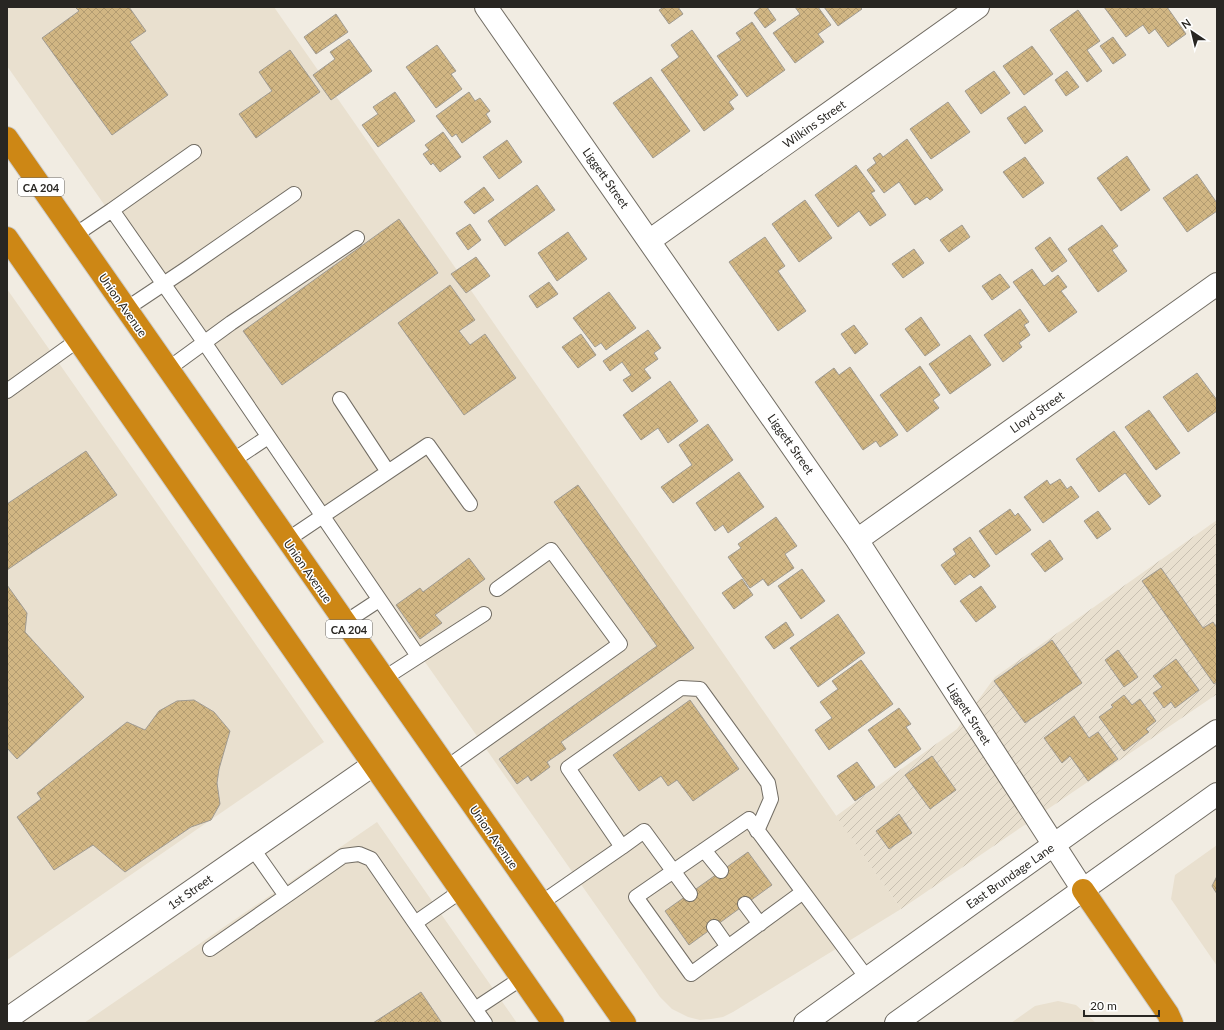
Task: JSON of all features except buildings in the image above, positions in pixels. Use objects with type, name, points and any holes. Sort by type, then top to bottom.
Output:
[{"type":"highway","name":"Union Avenue","points":[[7,138],[344,623],[625,1023]]},
{"type":"highway","points":[[7,238],[553,1023]]},
{"type":"highway","points":[[1083,890],[1173,1020]]},
{"type":"street","name":"Liggett Street","points":[[486,7],[857,540],[1083,890]]},
{"type":"street","name":"Wilkins Street","points":[[649,241],[978,7]]},
{"type":"street","name":"Lloyd Street","points":[[857,540],[1217,284]]},
{"type":"street","name":"East Brundage Lane","points":[[804,1023],[1217,731]]},
{"type":"street","name":"1st Street","points":[[7,1019],[374,765]]},
{"type":"street","points":[[896,1023],[1217,794]]},
{"type":"lane","points":[[74,235],[194,152]]},
{"type":"lane","points":[[126,309],[294,194]]},
{"type":"lane","points":[[112,210],[418,656]]},
{"type":"lane","points":[[168,369],[204,342],[357,238]]},
{"type":"lane","points":[[7,391],[78,340]]},
{"type":"lane","points":[[340,399],[388,472]]},
{"type":"lane","points":[[232,461],[268,437]]},
{"type":"lane","points":[[287,540],[428,446],[470,504]]},
{"type":"lane","points":[[446,768],[620,644],[551,550],[497,589]]},
{"type":"lane","points":[[344,623],[379,600]]},
{"type":"lane","points":[[383,678],[484,614]]},
{"type":"lane","points":[[622,847],[568,768],[682,688],[700,689],[768,783],[771,799],[757,831]]},
{"type":"lane","points":[[803,892],[692,974],[636,897],[748,819],[803,892],[867,978]]},
{"type":"lane","points":[[541,903],[644,831],[690,894]]},
{"type":"lane","points":[[253,849],[286,896]]},
{"type":"lane","points":[[704,850],[721,871]]},
{"type":"lane","points":[[210,950],[343,856],[359,854],[371,859],[485,1023]]},
{"type":"lane","points":[[415,923],[461,891]]},
{"type":"lane","points":[[745,904],[760,924]]},
{"type":"lane","points":[[714,927],[728,947]]},
{"type":"lane","points":[[476,1009],[522,978]]},
{"type":"shaded area","points":[[7,7],[274,7],[901,909],[723,1017],[700,1020],[688,1017],[672,1009],[660,997],[7,66]]},
{"type":"shaded area","points":[[7,289],[324,742],[7,960]]},
{"type":"shaded area","points":[[1217,520],[1217,694],[901,909],[836,816],[957,729],[995,677]]},
{"type":"shaded area","points":[[377,822],[517,1023],[84,1023]]},
{"type":"shaded area","points":[[1217,845],[1217,966],[1171,899],[1175,875]]},
{"type":"shaded area","points":[[1058,1001],[1076,1005],[1096,1023],[1011,1023],[1035,1006]]}]
